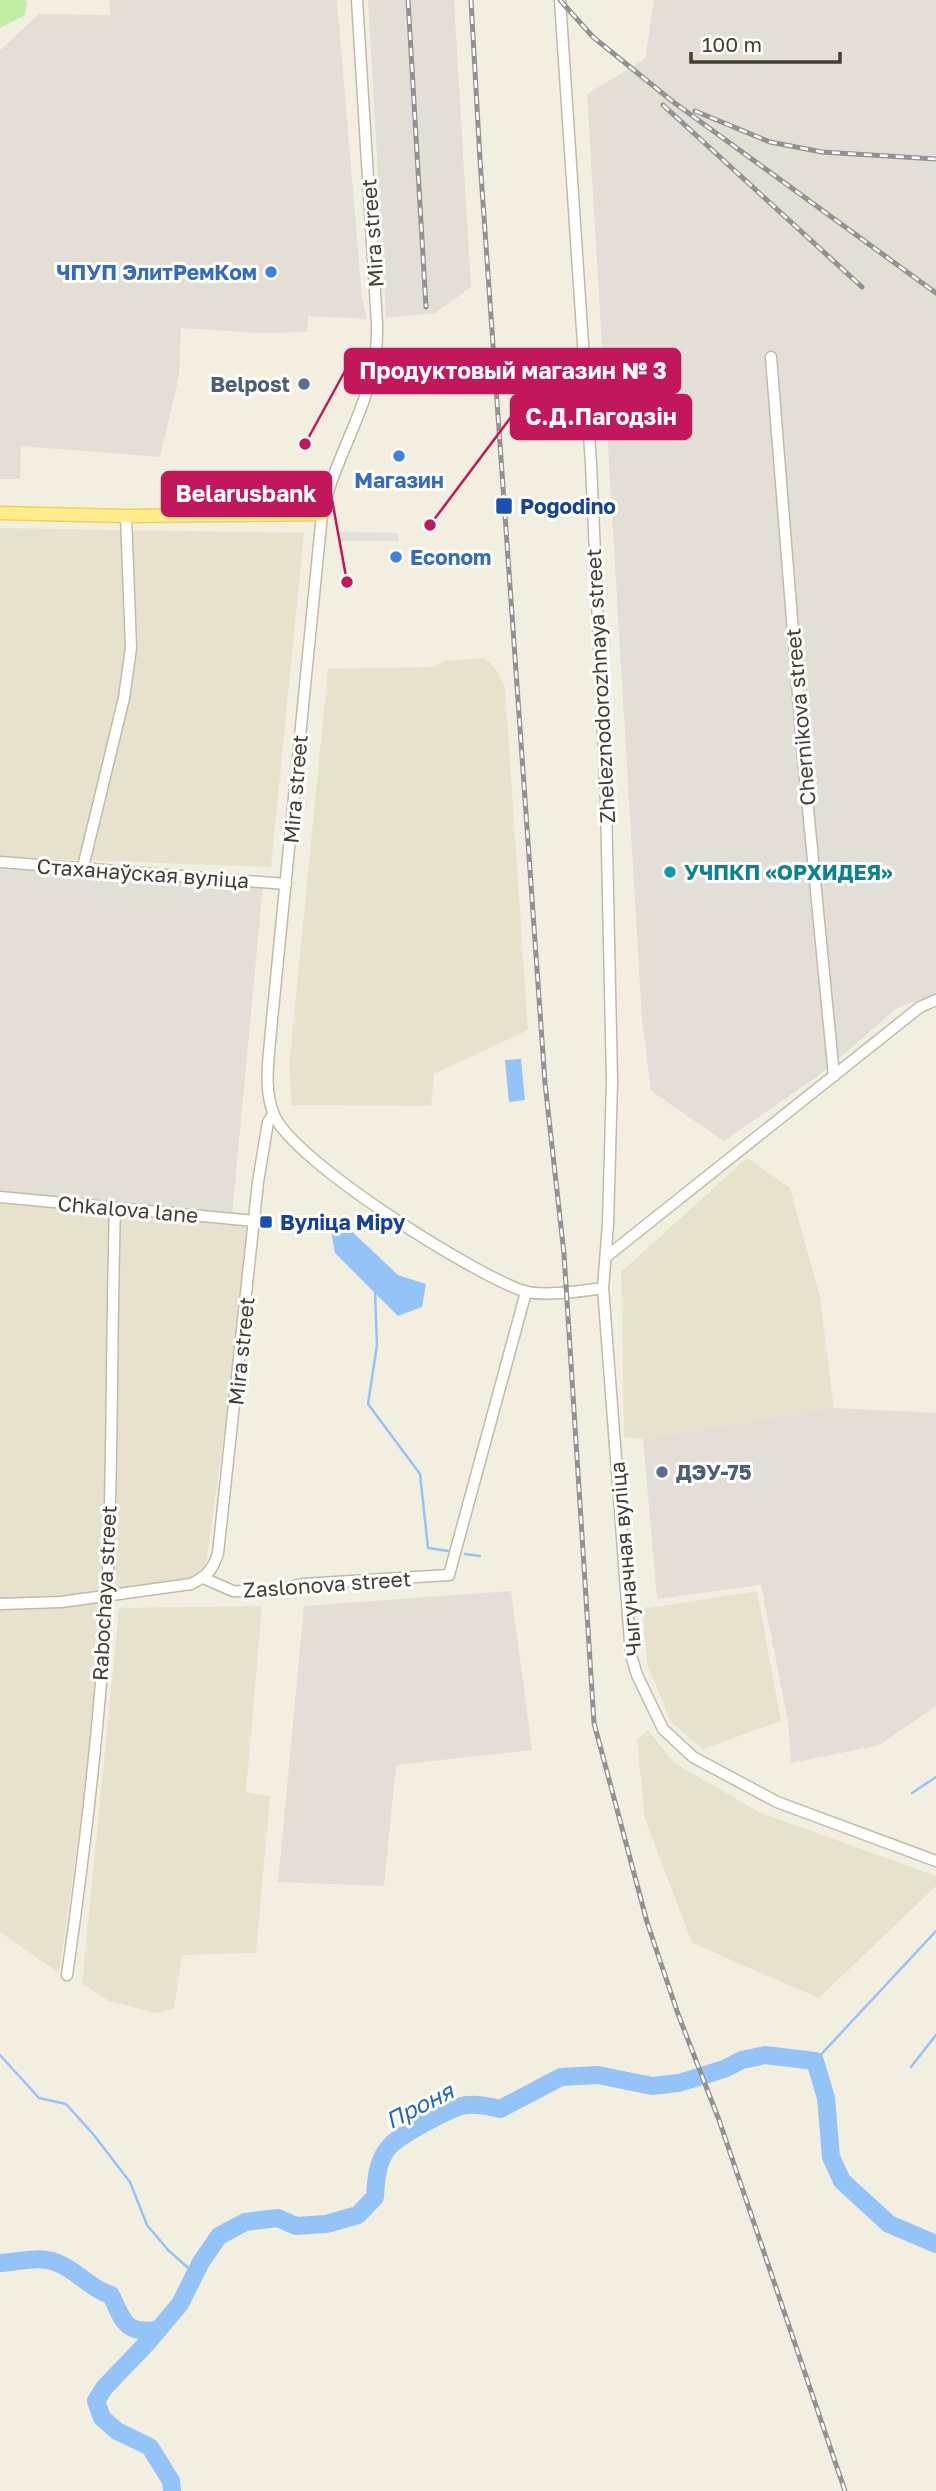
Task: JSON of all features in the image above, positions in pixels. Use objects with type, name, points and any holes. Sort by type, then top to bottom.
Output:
[{"type":"main road","points":[[0,513],[126,516],[323,514]]},
{"type":"street","name":"Mira street","points":[[203,1578],[214,1568],[218,1553],[258,1182],[268,1122],[274,1115],[268,1082],[323,514],[328,491],[371,379],[376,350],[377,311],[357,0]]},
{"type":"street","name":"Zheleznodorozhnaya street","points":[[560,0],[591,464],[606,802],[612,1081],[603,1288]]},
{"type":"street","name":"Chernikova street","points":[[771,357],[802,744],[834,1076]]},
{"type":"street","points":[[83,867],[124,698],[131,649],[126,516]]},
{"type":"street","name":"Стаханаўская вуліца","points":[[0,862],[286,884]]},
{"type":"street","points":[[606,1257],[920,1007],[936,1000]]},
{"type":"street","points":[[274,1115],[299,1147],[317,1163],[380,1209],[489,1277],[526,1292],[575,1292],[603,1288]]},
{"type":"street","name":"Chkalova lane","points":[[0,1197],[255,1221]]},
{"type":"street","name":"Rabochaya street","points":[[67,1976],[83,1868],[107,1597],[115,1209]]},
{"type":"street","name":"Чыгуначная вуліца","points":[[603,1288],[631,1654],[637,1675],[663,1729],[693,1757],[766,1797],[936,1861]]},
{"type":"street","name":"Zaslonova street","points":[[203,1578],[233,1591],[265,1591],[303,1584],[449,1576],[526,1292]]},
{"type":"street","points":[[0,1604],[107,1597],[191,1584],[203,1578]]},
{"type":"shaded area","points":[[109,0],[337,0],[362,297],[367,319],[308,316],[307,332],[261,333],[181,328],[179,376],[160,457],[21,446],[20,479],[0,479],[0,50],[39,14],[110,15]]},
{"type":"shaded area","points":[[368,0],[454,0],[471,287],[435,313],[386,318]]},
{"type":"shaded area","points":[[654,0],[936,0],[936,994],[897,1008],[822,1073],[724,1141],[651,1091],[642,1020],[587,94],[645,59]]},
{"type":"shaded area","points":[[0,528],[304,533],[271,867],[0,857]]},
{"type":"shaded area","points":[[340,532],[398,533],[398,541],[340,541]]},
{"type":"shaded area","points":[[485,658],[497,671],[505,687],[528,1030],[434,1074],[431,1106],[292,1105],[289,1066],[328,669],[432,667],[444,661]]},
{"type":"shaded area","points":[[0,869],[263,885],[232,1216],[0,1194]]},
{"type":"shaded area","points":[[747,1158],[790,1188],[820,1297],[834,1408],[643,1439],[624,1437],[621,1272]]},
{"type":"shaded area","points":[[0,1196],[253,1225],[205,1572],[187,1580],[104,1593],[87,1778],[59,1973],[0,1932]]},
{"type":"shaded area","points":[[834,1408],[936,1413],[936,1706],[880,1745],[791,1763],[788,1721],[761,1585],[657,1599],[643,1439]]},
{"type":"shaded area","points":[[511,1591],[532,1750],[396,1765],[384,1886],[278,1882],[304,1606]]},
{"type":"shaded area","points":[[757,1591],[781,1721],[703,1749],[671,1722],[647,1664],[643,1609]]},
{"type":"shaded area","points":[[262,1606],[246,1792],[270,1796],[256,1953],[182,1955],[174,2008],[156,2013],[109,2001],[82,1984],[119,1608]]},
{"type":"shaded area","points":[[648,1730],[674,1763],[761,1813],[936,1876],[936,1886],[819,1998],[692,1943],[645,1819],[637,1740]]},
{"type":"green space","points":[[0,0],[25,0],[25,15],[0,28]]},
{"type":"water","points":[[521,1059],[525,1100],[509,1102],[505,1060]]},
{"type":"water","points":[[344,1224],[398,1275],[426,1284],[422,1307],[398,1316],[335,1253],[331,1232]]},
{"type":"waterway","points":[[375,1292],[377,1345],[368,1404],[420,1474],[428,1548],[448,1551]]},
{"type":"waterway","points":[[465,1554],[480,1556]]},
{"type":"waterway","points":[[912,1793],[936,1777]]},
{"type":"waterway","points":[[815,2061],[936,1931]]},
{"type":"waterway","points":[[911,2067],[936,2035]]},
{"type":"waterway","points":[[0,2055],[39,2098],[66,2104],[93,2134],[130,2182],[147,2225],[168,2250],[195,2274]]},
{"type":"waterway","name":"Проня","points":[[172,2491],[171,2481],[150,2447],[117,2431],[102,2418],[96,2401],[104,2388],[180,2304],[201,2262],[219,2236],[245,2222],[278,2218],[296,2226],[326,2224],[358,2215],[375,2197],[380,2164],[390,2146],[415,2128],[460,2107],[476,2105],[500,2109],[561,2077],[598,2075],[652,2086],[679,2083],[724,2069],[742,2060],[765,2055],[815,2061],[826,2098],[831,2157],[842,2181],[889,2224],[936,2244]]},
{"type":"waterway","points":[[0,2263],[42,2259],[63,2265],[111,2295],[122,2319],[132,2328],[157,2330]]},
{"type":"railway","points":[[408,0],[426,307]]},
{"type":"railway","points":[[471,0],[545,1083],[564,1254],[594,1723],[647,1922],[678,2014],[719,2120],[845,2491]]},
{"type":"railway","points":[[560,0],[593,37],[672,101],[936,293]]},
{"type":"railway","points":[[663,105],[862,287]]},
{"type":"railway","points":[[695,111],[770,142],[822,152],[936,159]]},
{"type":"place","name":"ЧПУП ЭлитРемКом","points":[[271,272]]},
{"type":"place","name":"Belpost","points":[[304,384]]},
{"type":"place","name":"Продуктовый магазин № 3","points":[[305,444]]},
{"type":"place","name":"Магазин","points":[[399,456]]},
{"type":"place","name":"Pogodino","points":[[504,506]]},
{"type":"place","name":"С.Д.Пагодзін","points":[[430,525]]},
{"type":"place","name":"Econom","points":[[396,557]]},
{"type":"place","name":"Belarusbank","points":[[347,582]]},
{"type":"place","name":"УЧПКП «ОРХИДЕЯ»","points":[[670,872]]},
{"type":"place","name":"Вуліца Міру","points":[[266,1222]]},
{"type":"place","name":"ДЭУ-75","points":[[662,1472]]}]
